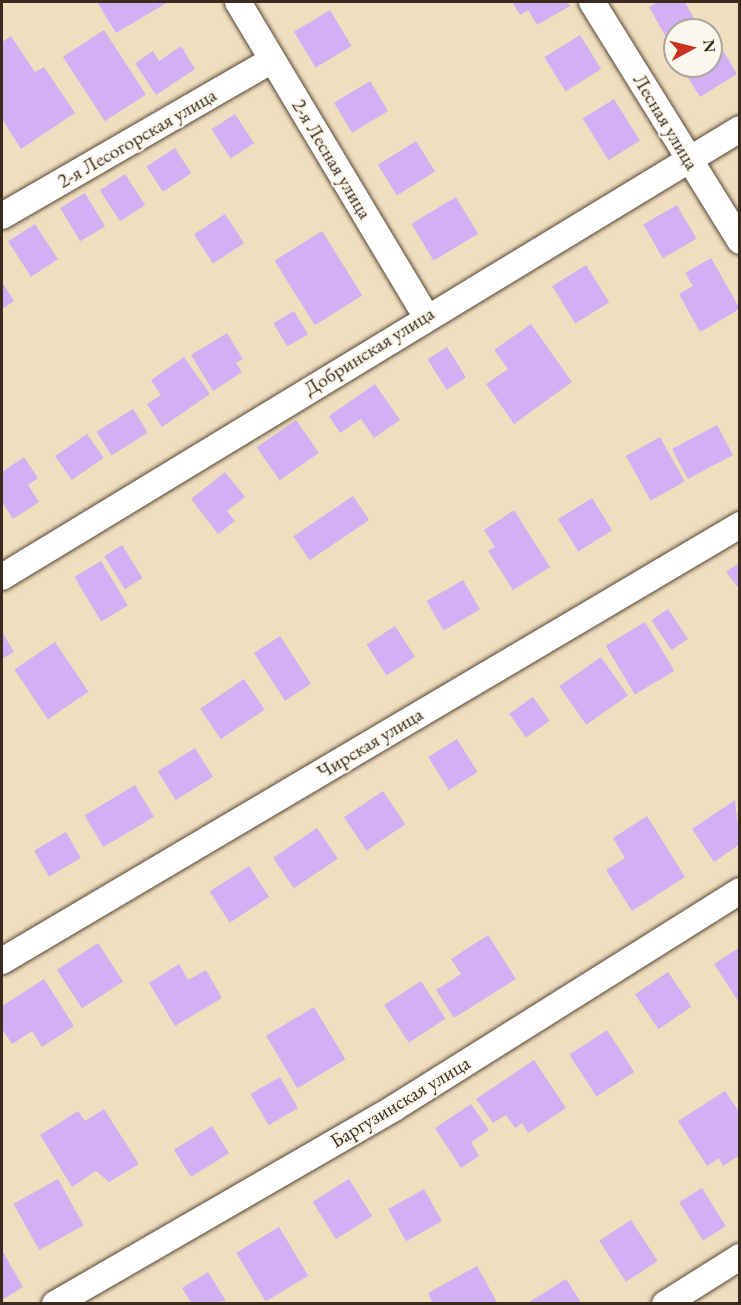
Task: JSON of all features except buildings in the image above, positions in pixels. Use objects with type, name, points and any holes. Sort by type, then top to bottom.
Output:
[{"type":"street","name":"2-я Лесная улица","points":[[238,2],[426,316]]},
{"type":"street","name":"Лесная улица","points":[[592,2],[740,241]]},
{"type":"street","name":"2-я Лесогорская улица","points":[[2,216],[272,60]]},
{"type":"street","name":"Добринская улица","points":[[2,577],[426,316],[740,129]]},
{"type":"street","name":"Чирская улица","points":[[2,961],[740,525]]},
{"type":"street","name":"Баргузинская улица","points":[[55,1304],[394,1108],[740,891]]},
{"type":"street","points":[[664,1304],[740,1257]]}]
